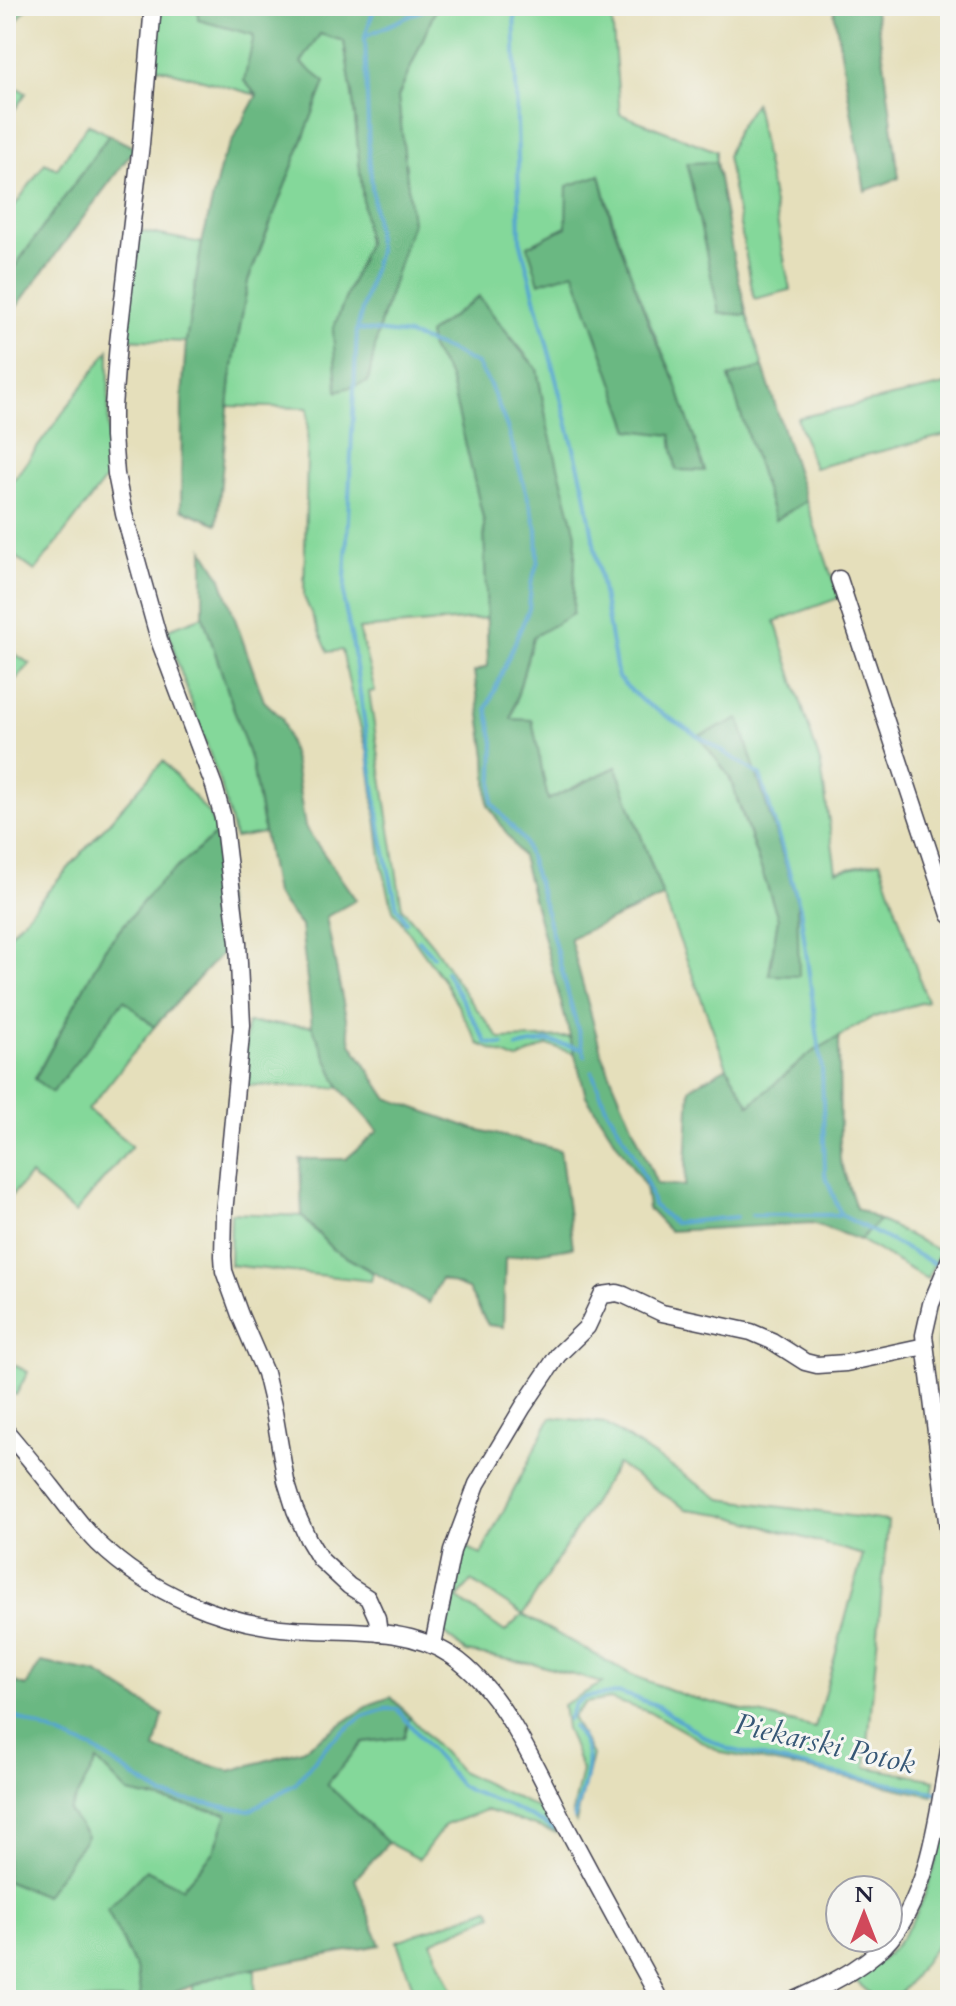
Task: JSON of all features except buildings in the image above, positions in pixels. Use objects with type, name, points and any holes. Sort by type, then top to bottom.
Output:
[{"type":"street","points":[[153,6],[118,343],[113,437],[124,514],[160,643],[223,818],[238,943],[242,1025],[224,1213],[224,1271],[265,1373],[286,1481],[295,1510],[320,1559],[349,1586],[368,1598],[377,1618],[379,1633]]},
{"type":"street","points":[[839,579],[950,915]]},
{"type":"street","points":[[950,1259],[937,1285],[926,1323],[925,1346],[950,1545]]},
{"type":"street","points":[[433,1645],[452,1551],[477,1484],[558,1355],[587,1327],[602,1295],[624,1295],[662,1313],[751,1332],[805,1362],[817,1365],[846,1363],[925,1346]]},
{"type":"street","points":[[6,1431],[85,1528],[146,1581],[211,1612],[246,1622],[291,1629],[408,1637],[433,1645],[454,1657],[485,1687],[517,1732],[660,2000]]},
{"type":"street","points":[[795,2000],[865,1961],[898,1928],[915,1898],[928,1856],[950,1744]]},
{"type":"green space","points":[[6,6],[28,6],[6,35]]},
{"type":"green space","points":[[160,6],[198,6],[199,20],[255,35],[244,81],[257,95],[156,67]]},
{"type":"green space","points":[[198,6],[437,6],[398,97],[412,223],[380,324],[368,382],[337,391],[333,330],[367,243],[354,107],[344,41],[320,34],[301,63],[325,82],[248,281],[231,378],[217,524],[181,509],[186,342],[202,243],[222,160],[257,95],[244,81],[254,35],[198,20]]},
{"type":"green space","points":[[437,6],[611,6],[620,114],[716,151],[716,162],[687,164],[720,313],[747,315],[763,367],[729,377],[775,520],[806,501],[839,598],[775,621],[821,766],[836,871],[880,861],[927,1001],[871,1018],[811,1053],[749,1106],[727,1067],[616,767],[548,800],[532,720],[511,720],[533,637],[548,428],[537,369],[479,297],[428,334],[431,348],[450,378],[484,522],[487,618],[359,629],[375,691],[369,692],[402,908],[433,945],[500,1039],[570,1037],[574,1053],[547,1045],[517,1060],[479,1044],[446,984],[393,910],[382,865],[368,754],[342,650],[328,652],[304,597],[308,408],[228,406],[248,281],[325,82],[300,64],[320,34],[344,41],[354,107],[367,243],[333,330],[338,391],[377,335],[411,223],[398,97]],"holes":[[[600,175],[633,279],[675,380],[630,430],[574,271],[539,282],[528,246],[566,227]],[[729,777],[797,901],[769,975],[778,918]]]},
{"type":"green space","points":[[833,6],[874,6],[884,61],[899,178],[865,191]]},
{"type":"green space","points":[[6,81],[26,93],[6,122]]},
{"type":"green space","points":[[755,103],[790,290],[754,299],[727,156],[738,128]]},
{"type":"green space","points":[[88,124],[109,135],[6,279],[6,218],[45,163],[57,169]]},
{"type":"green space","points":[[109,135],[135,148],[6,321],[6,279]]},
{"type":"green space","points":[[716,162],[747,315],[719,313],[687,163]]},
{"type":"green space","points":[[600,175],[611,219],[651,329],[675,380],[705,471],[676,470],[671,435],[630,430],[574,272],[539,283],[528,246],[566,227],[567,186]]},
{"type":"green space","points":[[139,231],[202,243],[186,342],[125,339]]},
{"type":"green space","points":[[479,297],[537,369],[548,428],[576,534],[573,614],[533,637],[511,719],[532,720],[548,800],[616,767],[663,897],[570,938],[602,1055],[657,1184],[685,1186],[690,1088],[727,1067],[750,1105],[811,1053],[839,1037],[840,1160],[856,1208],[879,1220],[860,1240],[812,1223],[669,1231],[648,1209],[645,1186],[586,1096],[522,857],[488,805],[486,756],[474,672],[488,666],[484,522],[450,378],[431,348],[428,334]]},
{"type":"green space","points":[[109,350],[108,476],[35,571],[6,550],[6,490]]},
{"type":"green space","points":[[763,367],[806,501],[775,520],[729,377]]},
{"type":"green space","points":[[950,384],[950,434],[814,468],[797,418]]},
{"type":"green space","points":[[203,549],[220,576],[264,701],[282,718],[295,764],[305,827],[356,900],[326,917],[351,1043],[387,1098],[471,1128],[560,1150],[573,1247],[505,1258],[503,1327],[488,1325],[468,1289],[441,1279],[429,1303],[332,1249],[302,1216],[300,1159],[346,1159],[378,1131],[340,1088],[312,1026],[301,926],[275,894],[252,764],[203,616]]},
{"type":"green space","points":[[203,616],[252,764],[264,833],[235,838],[222,789],[168,629]]},
{"type":"green space","points":[[6,648],[30,664],[6,690]]},
{"type":"green space","points":[[739,719],[797,901],[799,976],[769,975],[778,918],[730,777],[698,736]]},
{"type":"green space","points":[[163,761],[209,814],[217,833],[155,887],[105,948],[35,1078],[52,1092],[124,999],[154,1027],[88,1110],[132,1146],[75,1213],[30,1175],[6,1202],[6,939]]},
{"type":"green space","points":[[217,833],[230,944],[154,1027],[124,1000],[52,1093],[35,1079],[105,948],[155,887]]},
{"type":"green space","points":[[247,1023],[312,1026],[340,1088],[243,1085]]},
{"type":"green space","points":[[231,1213],[302,1216],[332,1249],[373,1273],[371,1281],[230,1265]]},
{"type":"green space","points":[[879,1220],[940,1251],[927,1279],[860,1240]]},
{"type":"green space","points":[[950,1288],[950,1450],[937,1345],[940,1314]]},
{"type":"green space","points":[[6,1361],[28,1372],[16,1395],[6,1391]]},
{"type":"green space","points":[[551,1417],[604,1423],[721,1499],[888,1521],[866,1767],[935,1780],[933,1796],[722,1753],[652,1713],[610,1699],[585,1703],[572,1717],[592,1755],[576,1822],[572,1816],[582,1770],[566,1728],[563,1705],[602,1683],[538,1665],[466,1652],[442,1631],[459,1543],[481,1555]],"holes":[[[617,1464],[686,1509],[722,1514],[863,1555],[815,1728],[686,1696],[632,1675],[523,1615]],[[472,1581],[522,1614],[505,1632],[457,1598]]]},
{"type":"green space","points":[[41,1662],[97,1673],[163,1715],[155,1749],[230,1771],[302,1750],[371,1704],[391,1697],[410,1717],[404,1737],[363,1742],[327,1784],[388,1843],[355,1879],[380,1945],[219,1975],[156,2000],[141,2000],[137,1971],[107,1910],[146,1870],[182,1888],[214,1852],[227,1814],[128,1793],[97,1761],[69,1811],[87,1836],[45,1896],[6,1880],[6,1802],[18,1769],[6,1755],[6,1679],[26,1686]]},
{"type":"green space","points":[[410,1717],[460,1771],[542,1810],[557,1833],[486,1810],[445,1825],[419,1859],[388,1843],[326,1784],[363,1742],[404,1737]]},
{"type":"green space","points":[[6,1755],[18,1769],[6,1802]]},
{"type":"green space","points":[[97,1761],[129,1793],[227,1814],[214,1852],[182,1888],[108,1909],[137,1971],[141,2000],[6,2000],[6,1880],[45,1896],[68,1811]]},
{"type":"green space","points":[[950,1811],[950,1927],[896,2000],[878,2000],[853,1979],[887,1954],[904,1954],[904,1934],[933,1872]]},
{"type":"green space","points":[[489,1908],[493,1915],[431,1942],[454,1994],[442,2000],[417,2000],[397,1941]]},
{"type":"green space","points":[[255,1969],[255,2000],[193,2000],[193,1986],[219,1975]]},
{"type":"waterway","points":[[375,6],[365,36],[369,154],[378,251],[357,329],[344,602],[382,839],[397,907],[406,922]]},
{"type":"waterway","points":[[365,36],[432,6]]},
{"type":"waterway","points":[[514,6],[520,240],[584,487],[618,678],[641,700],[760,775],[800,908],[822,1069],[825,1174],[841,1215]]},
{"type":"waterway","points":[[357,329],[409,335],[477,364],[490,385],[507,427],[537,529],[538,561],[531,584],[529,609],[487,708],[494,742],[492,803],[524,841],[585,1056]]},
{"type":"waterway","points":[[419,940],[433,956]]},
{"type":"waterway","points":[[446,972],[487,1043],[503,1045]]},
{"type":"waterway","points":[[517,1047],[548,1041],[583,1049]]},
{"type":"waterway","points":[[592,1072],[606,1107],[634,1155],[653,1205],[674,1223],[736,1217]]},
{"type":"waterway","points":[[752,1215],[841,1215],[941,1267]]},
{"type":"waterway","name":"Piekarski Potok","points":[[568,1719],[575,1704],[585,1697],[621,1693],[656,1705],[728,1749],[939,1793]]},
{"type":"waterway","name":"Piekarski Potok","points":[[6,1713],[95,1750],[163,1796],[249,1811],[295,1784],[329,1743],[363,1716],[385,1709],[397,1709],[460,1785],[553,1828]]},
{"type":"waterway","name":"Piekarski Potok","points":[[573,1726],[582,1740],[588,1762],[574,1818]]}]
